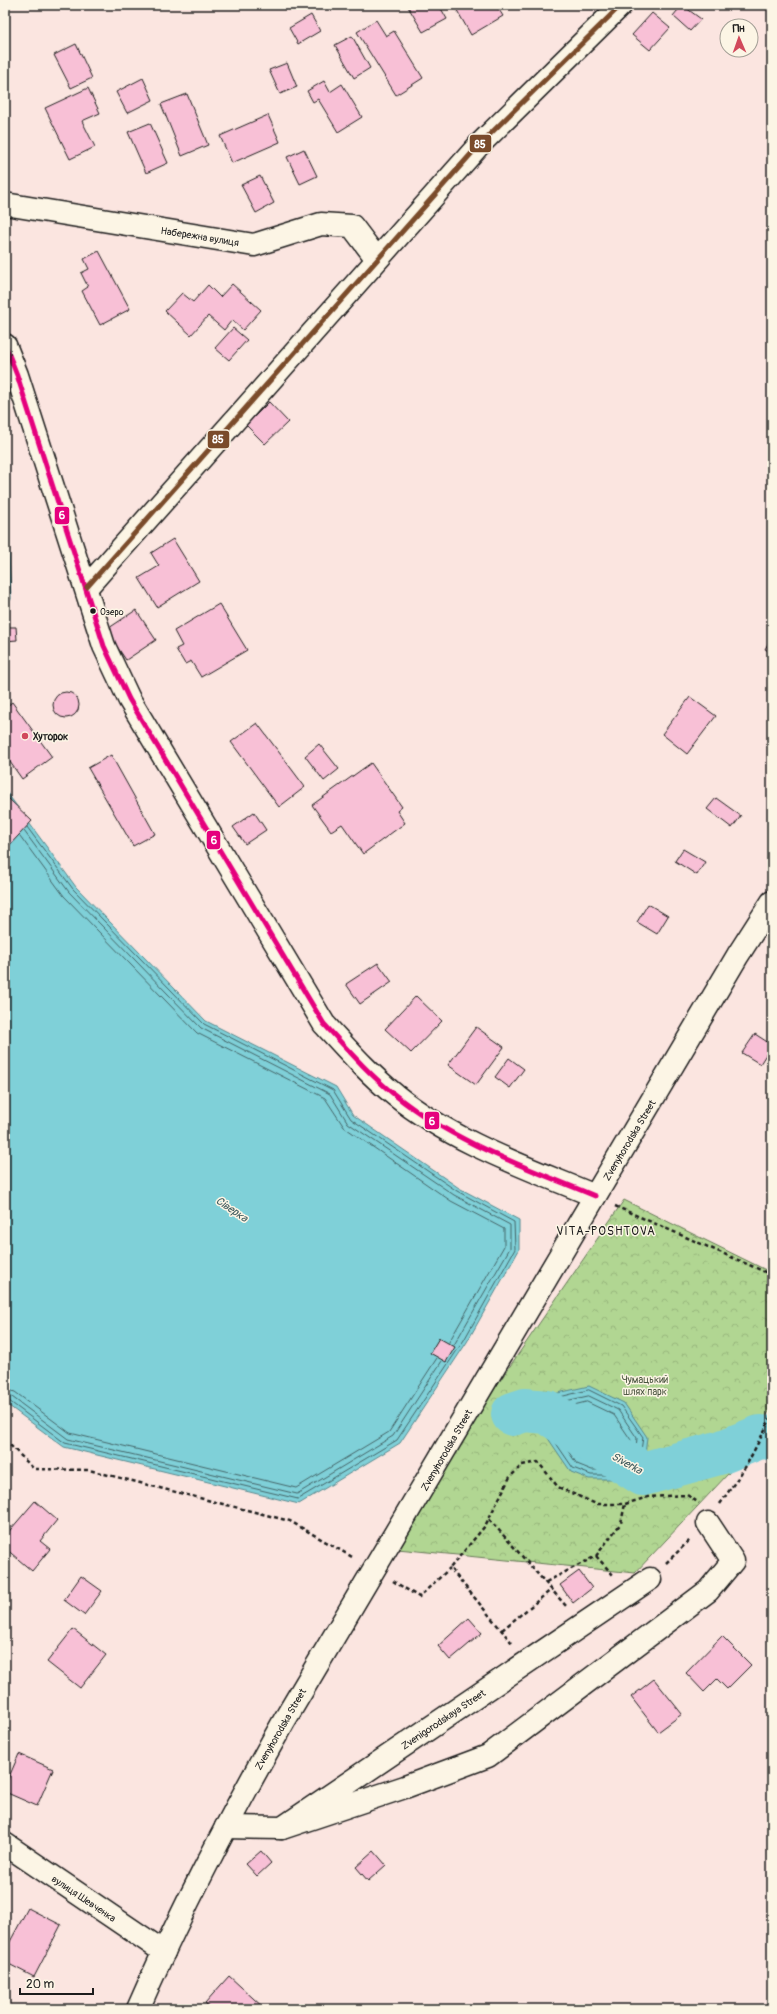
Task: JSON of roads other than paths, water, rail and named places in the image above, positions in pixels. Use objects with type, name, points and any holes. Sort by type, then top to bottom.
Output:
[{"type":"street","points":[[87,587],[484,140],[621,5]]},
{"type":"street","name":"Набережна вулиця","points":[[5,204],[254,245],[321,224],[352,226],[377,259]]},
{"type":"street","points":[[5,346],[20,382],[87,587],[104,646],[129,699],[324,1024],[358,1061],[395,1095],[426,1117],[477,1145],[595,1196]]},
{"type":"street","name":"Zvenyhorodska Street","points":[[138,2009],[164,1952],[226,1827],[321,1657],[375,1570],[738,955],[772,902]]},
{"type":"street","points":[[226,1827],[282,1828],[405,1788],[488,1756],[708,1591],[733,1562],[706,1514]]},
{"type":"street","name":"Zvenigorodskaya Street","points":[[282,1828],[650,1579]]},
{"type":"street","name":"вулиця Шевченка","points":[[5,1844],[164,1952]]},
{"type":"water","points":[[5,501],[7,508],[11,599],[5,609]]},
{"type":"water","name":"Сіверка","points":[[5,790],[76,887],[206,1021],[336,1087],[353,1115],[459,1188],[519,1220],[519,1250],[467,1342],[400,1443],[299,1504],[64,1447],[5,1403]]},
{"type":"water","points":[[589,1386],[624,1403],[647,1437],[643,1474],[624,1479],[589,1479],[571,1472],[543,1431],[544,1417],[547,1412],[549,1395]]},
{"type":"waterway","name":"Siverka","points":[[513,1414],[525,1410],[547,1412],[643,1474],[722,1452],[760,1437],[772,1438]]},
{"type":"place","name":"Озеро","points":[[93,611]]},
{"type":"place","name":"Хуторок","points":[[25,736]]},
{"type":"district","name":"VITA-POSHTOVA","points":[[606,1231]]},
{"type":"park label","name":"Чумацький шлях парк","points":[[645,1384]]}]
